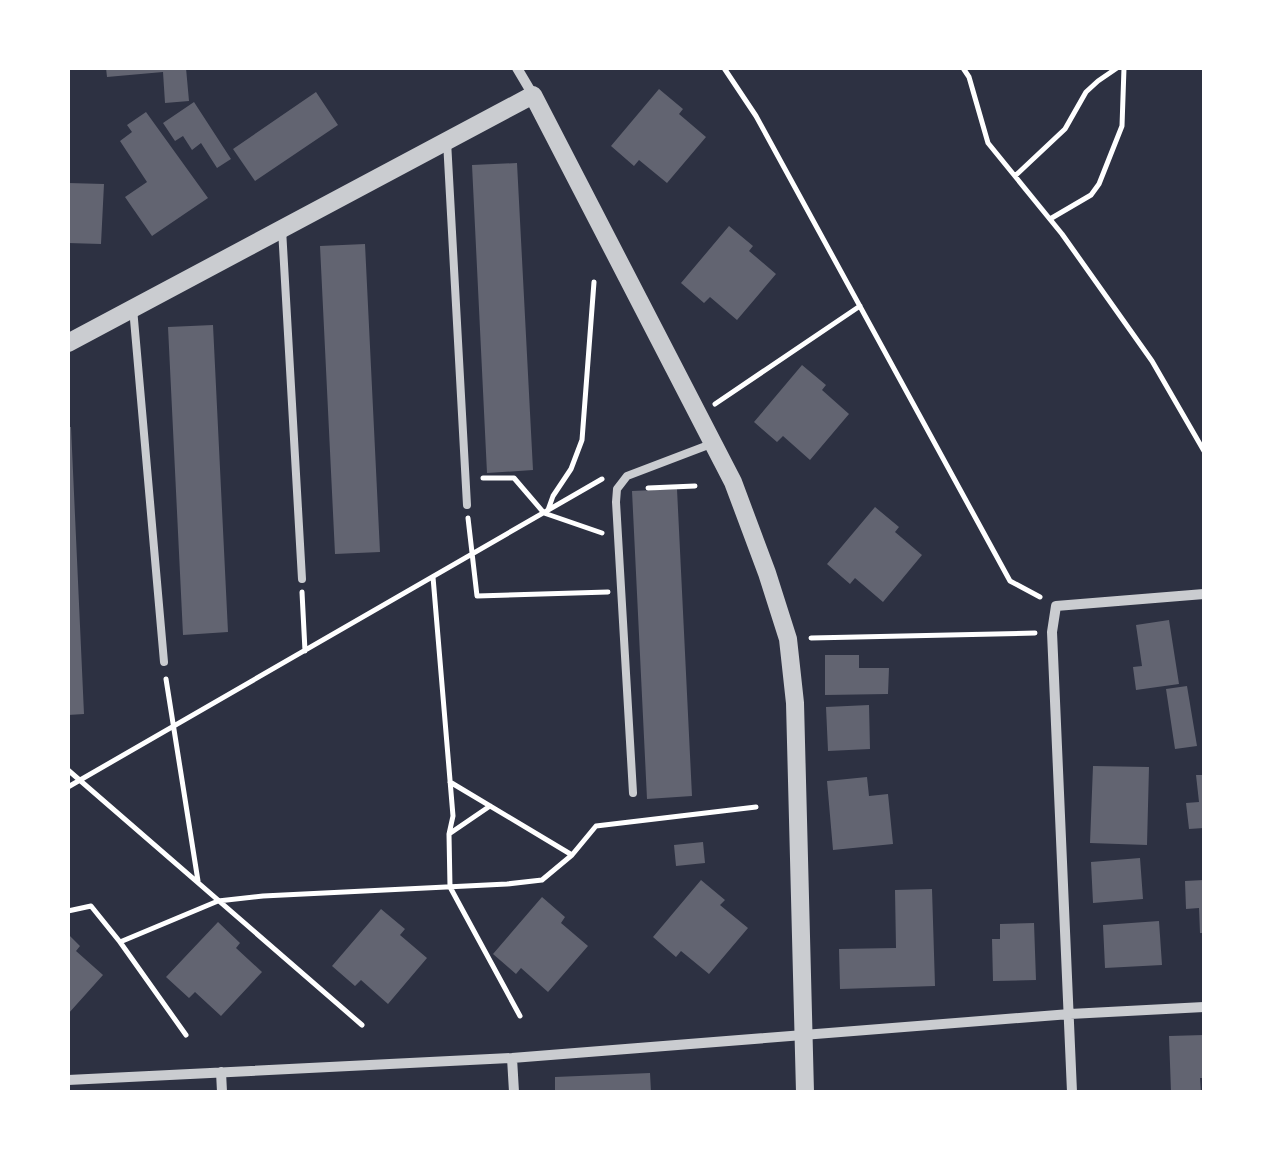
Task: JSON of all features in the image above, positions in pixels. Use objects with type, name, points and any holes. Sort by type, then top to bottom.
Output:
[{"type":"street","points":[[517,68],[713,443],[740,500],[788,639],[795,703],[805,1092]]},
{"type":"street","points":[[68,343],[532,95]]},
{"type":"street","points":[[1072,1092],[1052,632],[1056,606],[1204,594]]},
{"type":"street","points":[[68,1080],[512,1058],[1204,1007]]},
{"type":"street","points":[[512,1058],[514,1092]]},
{"type":"street","points":[[221,1072],[222,1092]]},
{"type":"lane","points":[[447,140],[467,505]]},
{"type":"lane","points":[[282,229],[302,579]]},
{"type":"lane","points":[[133,308],[164,662]]},
{"type":"lane","points":[[633,794],[618,490],[627,476],[713,443]]},
{"type":"path","points":[[724,68],[756,116],[1010,581],[1056,606]]},
{"type":"path","points":[[962,68],[969,76],[988,142],[1050,219],[1152,361],[1204,451]]},
{"type":"path","points":[[1015,176],[1065,129],[1086,92],[1098,80],[1121,68],[1122,126],[1099,184],[1091,195],[1050,219]]},
{"type":"path","points":[[546,512],[571,469],[582,440],[594,282]]},
{"type":"path","points":[[699,414],[860,306]]},
{"type":"path","points":[[68,787],[616,471]]},
{"type":"path","points":[[465,478],[514,478],[546,512],[619,539]]},
{"type":"path","points":[[618,490],[695,486]]},
{"type":"path","points":[[467,505],[477,596],[623,592]]},
{"type":"path","points":[[432,577],[453,816],[449,834],[450,887],[520,1016]]},
{"type":"path","points":[[302,579],[305,651]]},
{"type":"path","points":[[788,639],[1052,632]]},
{"type":"path","points":[[164,662],[198,884]]},
{"type":"path","points":[[68,770],[362,1025]]},
{"type":"path","points":[[450,782],[572,855]]},
{"type":"path","points":[[449,834],[490,806]]},
{"type":"path","points":[[120,942],[218,901],[542,880],[572,855],[596,826],[756,808]]},
{"type":"path","points":[[68,912],[90,906],[186,1034]]},
{"type":"building","points":[[106,68],[186,68],[189,101],[165,103],[163,72],[107,77]]},
{"type":"building","points":[[659,89],[683,109],[679,114],[706,137],[667,183],[639,160],[634,166],[611,146]]},
{"type":"building","points":[[316,92],[338,125],[255,181],[233,149]]},
{"type":"building","points":[[194,102],[231,159],[217,168],[201,143],[192,150],[183,136],[175,141],[163,123]]},
{"type":"building","points":[[146,112],[208,198],[152,236],[125,197],[147,182],[120,141],[132,132],[127,125]]},
{"type":"building","points":[[517,163],[533,470],[487,473],[472,165]]},
{"type":"building","points":[[68,183],[104,184],[101,244],[68,243]]},
{"type":"building","points":[[729,226],[753,246],[749,251],[776,274],[737,320],[710,297],[704,303],[681,283]]},
{"type":"building","points":[[365,244],[380,552],[335,554],[320,246]]},
{"type":"building","points":[[213,325],[228,632],[183,635],[168,327]]},
{"type":"building","points":[[802,365],[826,385],[822,390],[849,414],[810,460],[783,436],[777,442],[754,422]]},
{"type":"building","points":[[68,427],[84,714],[68,715]]},
{"type":"building","points":[[677,489],[692,796],[647,799],[632,491]]},
{"type":"building","points":[[875,507],[899,527],[895,532],[922,555],[883,602],[855,578],[850,584],[827,564]]},
{"type":"building","points":[[1169,620],[1179,684],[1136,690],[1133,667],[1142,666],[1136,625]]},
{"type":"building","points":[[825,655],[859,655],[859,668],[889,668],[888,694],[825,695]]},
{"type":"building","points":[[1187,686],[1197,746],[1175,749],[1166,689]]},
{"type":"building","points":[[869,705],[870,749],[828,751],[826,707]]},
{"type":"building","points":[[1093,766],[1149,767],[1147,845],[1090,843]]},
{"type":"building","points":[[1196,775],[1204,775],[1204,828],[1189,829],[1186,803],[1199,802]]},
{"type":"building","points":[[867,777],[869,796],[888,794],[893,844],[833,850],[827,781]]},
{"type":"building","points":[[703,842],[705,863],[676,866],[674,845]]},
{"type":"building","points":[[1140,858],[1143,899],[1093,903],[1091,862]]},
{"type":"building","points":[[701,880],[725,900],[720,905],[748,928],[709,974],[681,951],[676,957],[653,937]]},
{"type":"building","points":[[1204,880],[1204,933],[1200,933],[1199,908],[1186,909],[1185,881]]},
{"type":"building","points":[[932,889],[935,986],[840,989],[839,949],[896,948],[895,890]]},
{"type":"building","points":[[542,897],[565,917],[561,923],[588,946],[548,992],[521,968],[516,974],[493,954]]},
{"type":"building","points":[[381,909],[405,929],[400,935],[427,958],[388,1004],[361,980],[355,986],[332,966]]},
{"type":"building","points":[[1159,921],[1162,965],[1105,968],[1103,925]]},
{"type":"building","points":[[218,922],[240,943],[236,948],[262,972],[221,1016],[195,992],[189,998],[166,977]]},
{"type":"building","points":[[1034,923],[1036,980],[993,981],[992,939],[1000,939],[1000,924]]},
{"type":"building","points":[[68,934],[80,946],[76,951],[103,975],[68,1014]]},
{"type":"building","points":[[1204,1035],[1201,1092],[1171,1092],[1169,1036]]},
{"type":"building","points":[[650,1073],[651,1092],[555,1092],[555,1077]]}]
